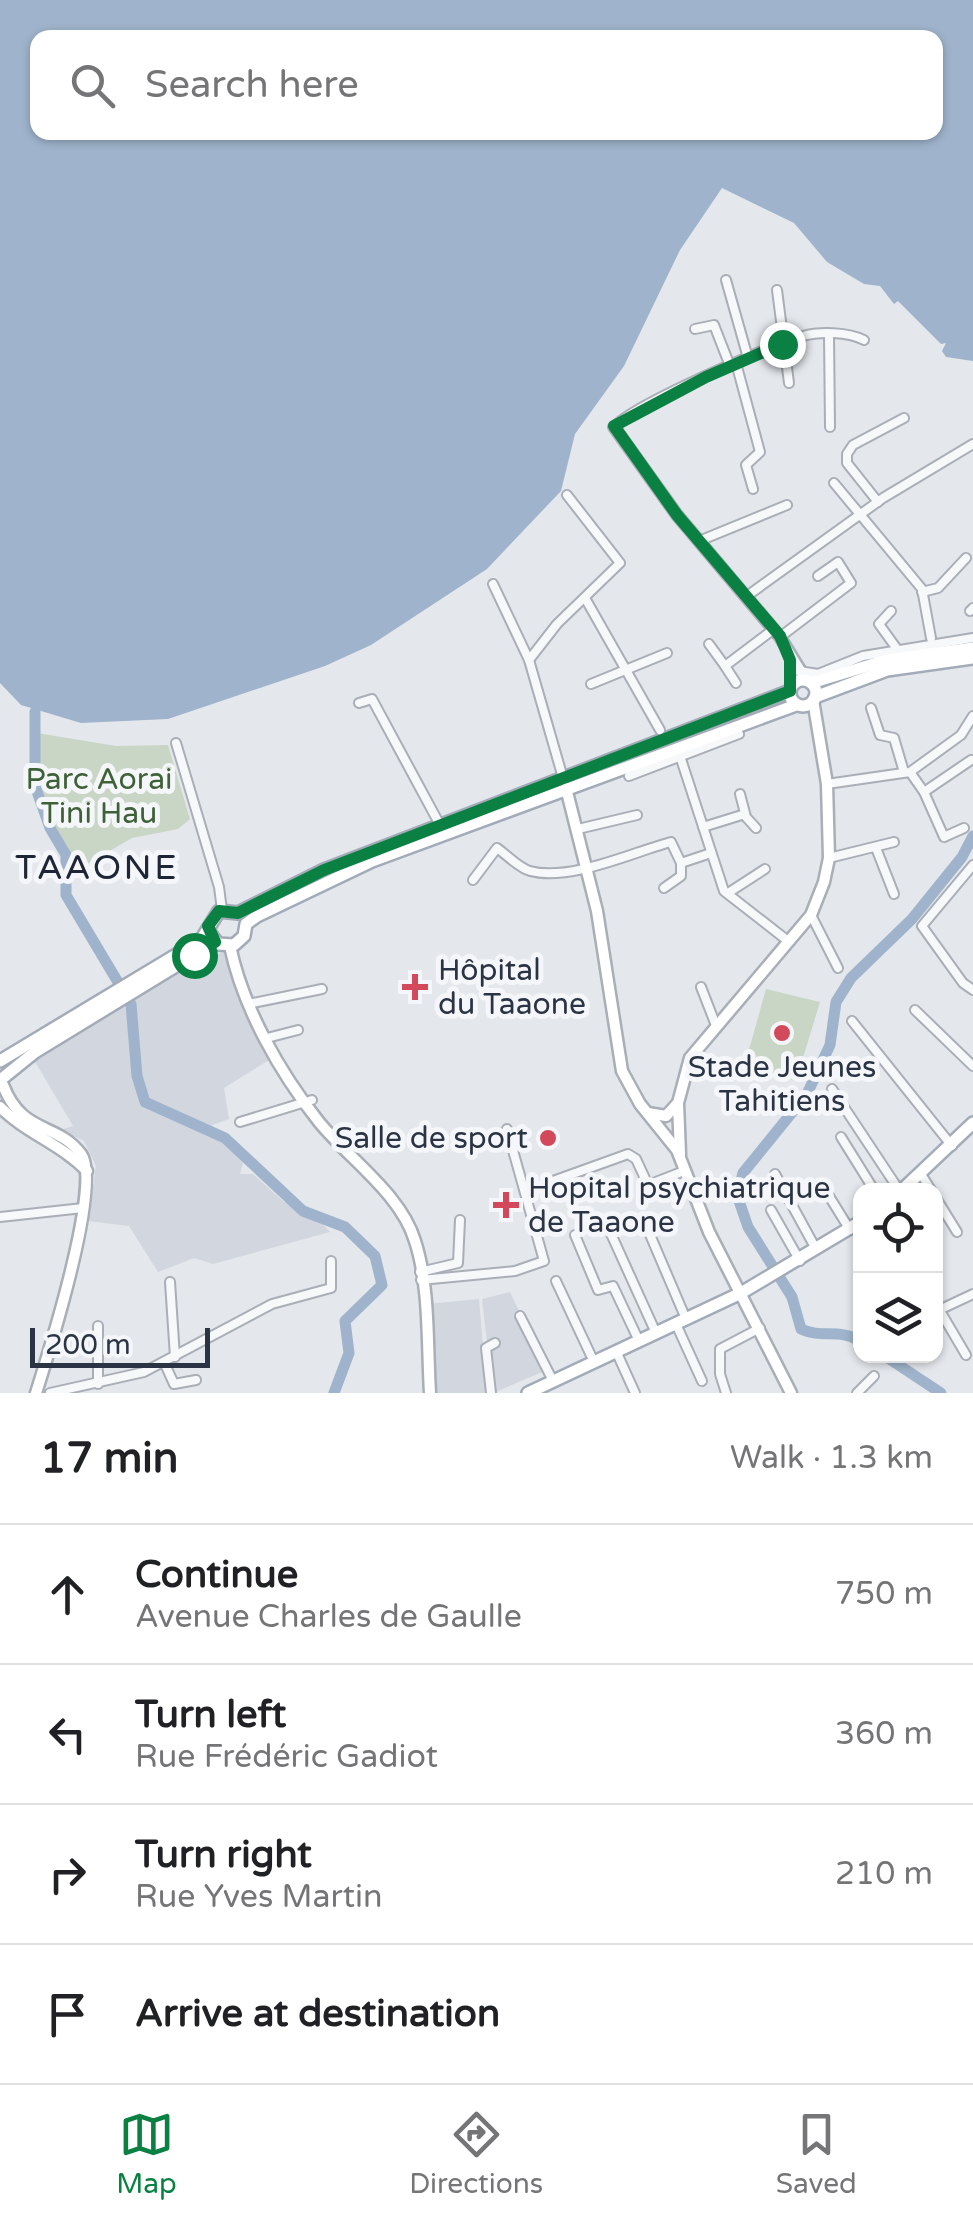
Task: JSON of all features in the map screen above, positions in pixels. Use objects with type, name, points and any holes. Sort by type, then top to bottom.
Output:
[{"type":"main road","points":[[246,924],[353,868],[790,689],[805,678],[886,660],[973,648]]},
{"type":"main road","points":[[212,937],[210,919],[222,910],[238,913],[324,870],[440,825],[798,705],[887,670],[973,658]]},
{"type":"main road","points":[[674,1145],[678,1103],[690,1058],[716,1022],[811,915],[829,858],[827,784],[813,719],[814,699],[805,678]]},
{"type":"main road","points":[[790,689],[798,705],[813,719]]},
{"type":"main road","points":[[565,783],[588,866],[620,1062],[631,1090],[674,1145],[791,1393]]},
{"type":"main road","points":[[230,946],[243,938],[246,924],[238,913]]},
{"type":"main road","points":[[212,937],[230,946],[248,1004],[329,1133],[408,1224],[421,1276],[430,1393]]},
{"type":"main road","points":[[36,1393],[54,1336],[84,1208],[87,1170],[85,1158],[72,1145],[16,1110],[1,1076],[212,937]]},
{"type":"main road","points":[[648,1113],[666,1116],[678,1103]]},
{"type":"main road","points":[[678,1103],[682,1166]]},
{"type":"main road","points":[[0,1107],[26,1130],[64,1149],[87,1170]]},
{"type":"main road","points":[[909,1183],[973,1123]]},
{"type":"main road","points":[[528,1393],[550,1386],[741,1293],[852,1229]]},
{"type":"street","points":[[726,280],[748,358]]},
{"type":"street","points":[[777,290],[789,384]]},
{"type":"street","points":[[695,330],[714,324],[733,364],[760,452],[746,464],[753,489]]},
{"type":"street","points":[[829,334],[830,428]]},
{"type":"street","points":[[864,340],[829,334],[803,336],[733,364],[614,427],[700,541],[777,633],[790,660],[805,678],[863,656],[973,638]]},
{"type":"street","points":[[878,502],[848,463],[847,454],[853,445],[904,418]]},
{"type":"street","points":[[747,596],[857,516],[973,444]]},
{"type":"street","points":[[834,483],[922,592],[931,638]]},
{"type":"street","points":[[529,660],[620,564],[567,495]]},
{"type":"street","points":[[700,541],[788,505]]},
{"type":"street","points":[[922,592],[938,588],[966,558]]},
{"type":"street","points":[[725,666],[851,583],[838,562],[818,576]]},
{"type":"street","points":[[492,584],[529,660],[565,783]]},
{"type":"street","points":[[585,598],[660,730]]},
{"type":"street","points":[[891,611],[879,624],[897,650]]},
{"type":"street","points":[[709,644],[736,683]]},
{"type":"street","points":[[591,684],[667,652]]},
{"type":"street","points":[[790,660],[790,689]]},
{"type":"street","points":[[359,703],[372,699],[440,825]]},
{"type":"street","points":[[870,708],[880,735],[894,738],[907,772],[924,792],[944,837],[964,828]]},
{"type":"street","points":[[827,784],[907,772],[961,735],[973,716]]},
{"type":"street","points":[[629,776],[740,734]]},
{"type":"street","points":[[176,743],[220,887],[222,910]]},
{"type":"street","points":[[680,756],[728,893],[788,942]]},
{"type":"street","points":[[924,792],[971,760]]},
{"type":"street","points":[[740,794],[745,814],[756,828]]},
{"type":"street","points":[[703,826],[745,814]]},
{"type":"street","points":[[578,829],[637,815]]},
{"type":"street","points":[[473,880],[497,848],[529,871],[588,866],[671,842],[681,863],[681,876],[664,888]]},
{"type":"street","points":[[829,858],[894,842]]},
{"type":"street","points":[[876,848],[894,894]]},
{"type":"street","points":[[681,863],[711,853]]},
{"type":"street","points":[[973,865],[922,926],[963,983],[973,990]]},
{"type":"street","points":[[728,893],[765,870]]},
{"type":"street","points":[[811,915],[838,968]]},
{"type":"street","points":[[701,987],[716,1022]]},
{"type":"street","points":[[248,1004],[322,989]]},
{"type":"street","points":[[916,1010],[973,1066]]},
{"type":"street","points":[[852,1021],[952,1146]]},
{"type":"street","points":[[270,1042],[298,1030]]},
{"type":"street","points":[[832,1089],[895,1183]]},
{"type":"street","points":[[240,1122],[310,1102]]},
{"type":"street","points":[[421,1276],[514,1270],[544,1261],[507,1129]]},
{"type":"street","points":[[841,1137],[870,1183]]},
{"type":"street","points":[[553,1181],[628,1154],[636,1159],[648,1185],[682,1166]]},
{"type":"street","points":[[775,1174],[817,1251]]},
{"type":"street","points":[[921,1174],[927,1183]]},
{"type":"street","points":[[823,1189],[852,1229]]},
{"type":"street","points":[[0,1218],[84,1208]]},
{"type":"street","points":[[943,1209],[957,1232]]},
{"type":"street","points":[[771,1210],[800,1261]]},
{"type":"street","points":[[421,1276],[458,1263],[460,1220]]},
{"type":"street","points":[[606,1226],[656,1333]]},
{"type":"street","points":[[648,1230],[702,1382]]},
{"type":"street","points":[[574,1235],[598,1290],[613,1286],[639,1341]]},
{"type":"street","points":[[50,1393],[98,1384],[164,1362],[272,1304],[331,1288],[331,1261]]},
{"type":"street","points":[[556,1281],[594,1362]]},
{"type":"street","points":[[170,1282],[175,1356]]},
{"type":"street","points":[[943,1305],[973,1294]]},
{"type":"street","points":[[520,1316],[550,1386]]},
{"type":"street","points":[[943,1317],[966,1355]]},
{"type":"street","points":[[98,1326],[98,1384]]},
{"type":"street","points":[[726,1393],[720,1374],[720,1349],[760,1328]]},
{"type":"street","points":[[616,1352],[635,1393]]},
{"type":"street","points":[[490,1354],[492,1393]]},
{"type":"street","points":[[164,1362],[174,1384],[196,1380]]},
{"type":"street","points":[[857,1393],[874,1376]]},
{"type":"shaded area","points":[[225,951],[245,1007],[277,1055],[224,1088],[229,1119],[212,1125],[243,1163],[240,1174],[253,1174],[283,1201],[317,1218],[330,1232],[213,1264],[194,1258],[158,1272],[129,1226],[88,1221],[96,1166],[84,1141],[60,1130],[73,1126],[34,1060],[161,979]]},
{"type":"shaded area","points":[[510,1292],[547,1370],[493,1393],[482,1299]]},
{"type":"shaded area","points":[[479,1299],[487,1393],[432,1393],[427,1304]]},
{"type":"green space","name":"Parc Aorai Tini Hau","points":[[37,733],[116,746],[168,745],[190,819],[178,829],[132,838],[73,872],[34,776]]},
{"type":"green space","name":"Stade Jeunes Tahitiens","points":[[766,989],[820,1002],[796,1081],[745,1064]]},
{"type":"water","points":[[0,0],[973,0],[973,361],[946,357],[942,351],[946,343],[941,344],[898,301],[894,304],[880,286],[864,284],[827,262],[794,223],[722,188],[680,250],[624,366],[575,434],[561,491],[487,569],[371,645],[325,666],[168,719],[81,723],[21,705],[0,683]]},
{"type":"waterway","points":[[35,712],[35,786],[50,828],[66,855],[66,895],[131,1004],[137,1076],[145,1102],[225,1138],[303,1211],[345,1227],[375,1256],[382,1285],[345,1321],[349,1353],[334,1393]]},
{"type":"waterway","points":[[853,1338],[801,1329],[792,1297],[748,1227],[737,1195],[743,1173],[807,1094],[830,1045],[836,1002],[851,978],[912,919],[962,857],[973,836]]},
{"type":"waterway","points":[[896,1363],[941,1393]]},
{"type":"place","name":"Hôpital du Taaone","points":[[415,987]]},
{"type":"place","name":"Stade Jeunes Tahitiens","points":[[782,1033]]},
{"type":"place","name":"Salle de sport","points":[[548,1138]]},
{"type":"place","name":"Hopital psychiatrique de Taaone","points":[[506,1205]]},
{"type":"district","name":"TAAONE","points":[[97,868]]},
{"type":"route","points":[[194,955],[215,942],[208,926],[219,911],[238,913],[324,870],[790,691],[790,660],[780,636],[677,515],[614,426],[706,377],[782,344]]}]
